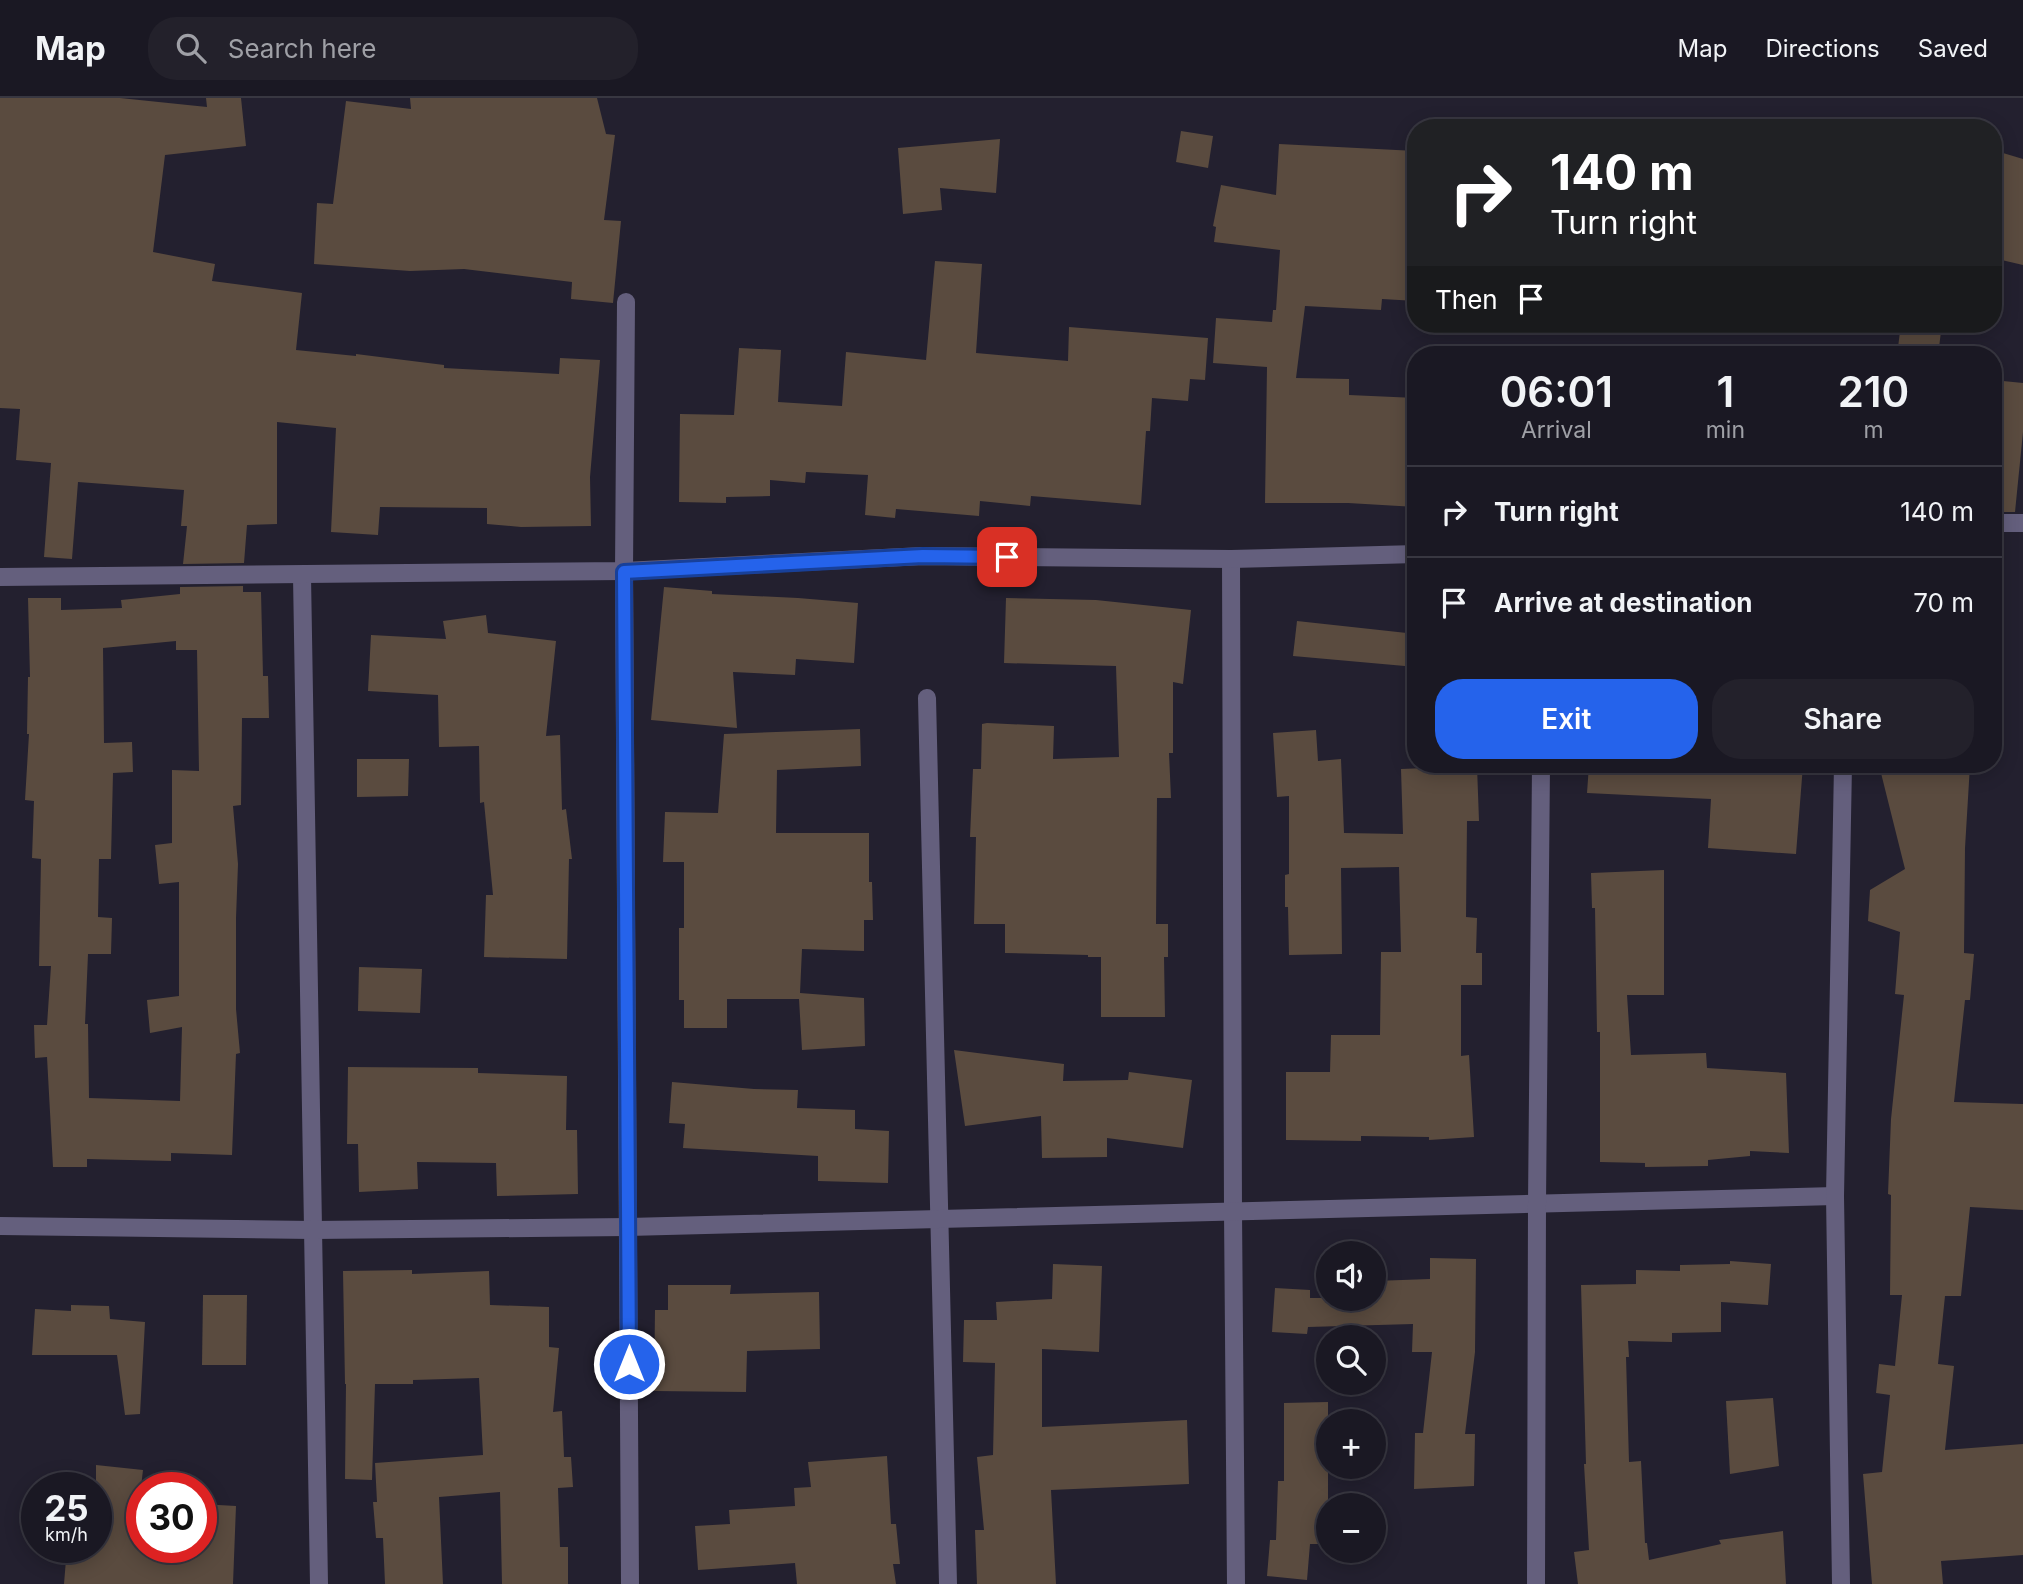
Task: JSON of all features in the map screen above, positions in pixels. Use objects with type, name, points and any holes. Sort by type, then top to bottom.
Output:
[{"type":"street","points":[[626,302],[624,572],[629,1584]]},
{"type":"street","points":[[2002,523],[2023,523]]},
{"type":"street","points":[[0,577],[624,572],[923,556],[1231,559],[1407,554]]},
{"type":"street","points":[[1231,559],[1236,1584]]},
{"type":"street","points":[[302,576],[319,1584]]},
{"type":"street","points":[[927,698],[948,1584]]},
{"type":"street","points":[[1536,1584],[1541,773]]},
{"type":"street","points":[[1841,1584],[1835,1196],[1843,773]]},
{"type":"street","points":[[0,1226],[313,1230],[628,1227],[1835,1196]]},
{"type":"building","points":[[0,98],[120,98],[207,107],[206,98],[241,98],[246,146],[165,155],[153,252],[215,264],[212,281],[302,293],[296,350],[356,354],[444,365],[444,368],[559,374],[560,358],[600,360],[590,477],[591,526],[521,527],[487,524],[487,508],[380,507],[378,535],[331,532],[336,428],[277,422],[277,524],[247,525],[244,563],[183,564],[187,526],[181,526],[184,490],[78,482],[72,559],[44,557],[51,463],[16,460],[20,409],[0,408]]},
{"type":"building","points":[[410,98],[597,98],[606,134],[615,135],[604,220],[621,221],[613,303],[571,299],[572,282],[464,269],[410,271],[314,264],[317,203],[333,204],[346,101],[411,109]]},
{"type":"building","points":[[1181,131],[1213,136],[1208,168],[1176,162]]},
{"type":"building","points":[[1000,139],[996,193],[940,188],[942,210],[903,214],[898,148]]},
{"type":"building","points":[[1279,144],[1407,151],[1407,300],[1382,299],[1381,310],[1305,306],[1296,378],[1349,379],[1349,395],[1407,398],[1407,506],[1265,503],[1267,367],[1213,363],[1216,318],[1272,322],[1273,310],[1276,310],[1280,250],[1214,242],[1216,227],[1213,226],[1221,185],[1276,195]]},
{"type":"building","points":[[2002,153],[2023,159],[2023,265],[2002,260]]},
{"type":"building","points":[[935,261],[982,264],[976,353],[1068,361],[1069,327],[1208,338],[1205,380],[1190,379],[1188,401],[1152,398],[1150,431],[1146,431],[1141,505],[1031,496],[1030,506],[980,501],[979,516],[896,509],[895,518],[865,515],[868,475],[806,472],[805,483],[770,480],[770,496],[726,497],[726,503],[679,502],[680,414],[734,415],[739,348],[781,350],[778,402],[842,406],[846,352],[926,360]]},
{"type":"building","points":[[1900,333],[1941,333],[1939,346],[1898,346]]},
{"type":"building","points":[[2002,381],[2023,383],[2023,432],[2015,512],[2002,512]]},
{"type":"building","points":[[243,586],[243,592],[261,592],[263,676],[268,676],[269,718],[242,718],[241,805],[233,806],[238,864],[236,1009],[240,1053],[236,1054],[232,1155],[171,1153],[171,1161],[87,1159],[87,1167],[53,1167],[47,1057],[35,1058],[34,1025],[47,1025],[51,966],[39,966],[41,859],[32,858],[34,801],[25,800],[30,677],[28,598],[61,598],[61,610],[122,608],[121,600],[180,594],[180,587]],"holes":[[[176,641],[176,650],[197,650],[199,771],[172,770],[172,843],[155,845],[159,884],[179,882],[179,996],[147,1000],[150,1033],[182,1027],[180,1101],[89,1098],[88,1024],[85,1024],[88,954],[111,954],[112,918],[98,917],[99,859],[111,859],[113,773],[133,772],[132,742],[104,743],[103,648]]]},
{"type":"building","points":[[664,587],[712,591],[712,594],[858,603],[854,663],[796,659],[795,675],[733,672],[737,728],[651,720]]},
{"type":"building","points":[[1006,598],[1096,600],[1191,610],[1183,684],[1173,682],[1173,753],[1169,753],[1171,798],[1157,798],[1156,924],[1168,924],[1168,957],[1164,957],[1165,1017],[1101,1017],[1101,957],[1005,953],[1005,924],[974,924],[976,837],[970,837],[973,769],[981,769],[982,724],[1054,726],[1053,759],[1119,757],[1116,666],[1004,663]]},
{"type":"building","points":[[486,615],[488,633],[556,641],[546,736],[560,735],[562,810],[566,809],[572,859],[569,859],[567,959],[484,957],[486,895],[493,895],[484,802],[480,803],[479,746],[439,747],[438,695],[368,691],[371,635],[446,639],[443,621]]},
{"type":"building","points":[[1297,621],[1407,633],[1407,666],[1293,656]]},
{"type":"building","points":[[860,729],[861,766],[777,770],[776,833],[869,833],[869,882],[872,882],[873,920],[864,920],[864,951],[802,949],[800,993],[864,998],[865,1046],[802,1050],[799,999],[727,999],[727,1028],[684,1028],[684,1000],[679,1000],[679,928],[684,928],[684,862],[663,862],[665,812],[718,813],[724,734]]},
{"type":"building","points":[[1316,730],[1318,761],[1341,759],[1344,833],[1403,834],[1401,769],[1407,769],[1407,773],[1477,773],[1479,821],[1467,821],[1466,917],[1477,918],[1476,953],[1482,953],[1482,985],[1461,985],[1461,1056],[1469,1055],[1474,1137],[1429,1140],[1429,1137],[1361,1136],[1361,1141],[1286,1140],[1286,1072],[1330,1072],[1331,1035],[1380,1035],[1381,952],[1401,952],[1399,867],[1341,868],[1342,954],[1289,955],[1285,875],[1289,874],[1289,796],[1277,797],[1273,733]]},
{"type":"building","points":[[357,759],[409,759],[408,796],[357,797]]},
{"type":"building","points":[[1588,773],[1802,773],[1796,854],[1708,848],[1711,799],[1587,793]]},
{"type":"building","points":[[1881,773],[1970,773],[1965,848],[1964,953],[1974,954],[1970,1000],[1965,1000],[1954,1102],[2023,1104],[2023,1210],[1970,1207],[1961,1296],[1945,1296],[1938,1364],[1954,1366],[1945,1450],[2023,1444],[2023,1555],[1941,1561],[1943,1584],[1872,1584],[1863,1474],[1882,1472],[1890,1395],[1876,1393],[1879,1364],[1895,1366],[1902,1295],[1890,1295],[1891,1195],[1888,1194],[1891,1119],[1904,995],[1895,994],[1900,932],[1868,921],[1870,890],[1905,869]]},
{"type":"building","points":[[1664,870],[1664,995],[1627,995],[1631,1055],[1706,1053],[1707,1068],[1786,1073],[1789,1153],[1750,1151],[1750,1156],[1708,1160],[1708,1166],[1645,1167],[1645,1163],[1600,1162],[1600,1032],[1597,1032],[1595,908],[1592,908],[1591,873]]},
{"type":"building","points":[[359,967],[422,969],[420,1013],[358,1011]]},
{"type":"building","points":[[954,1050],[1064,1064],[1063,1081],[1128,1080],[1129,1072],[1192,1080],[1183,1148],[1107,1138],[1107,1157],[1042,1158],[1041,1116],[965,1126]]},
{"type":"building","points":[[348,1067],[478,1068],[478,1073],[567,1076],[566,1130],[577,1130],[578,1194],[497,1196],[496,1163],[417,1162],[418,1189],[359,1192],[358,1144],[347,1144]]},
{"type":"building","points":[[672,1082],[798,1090],[797,1108],[855,1110],[855,1129],[889,1131],[888,1183],[818,1181],[818,1156],[683,1148],[685,1124],[669,1123]]},
{"type":"building","points":[[1430,1258],[1476,1259],[1475,1352],[1465,1434],[1475,1434],[1474,1486],[1414,1489],[1415,1433],[1423,1433],[1432,1352],[1412,1352],[1413,1324],[1316,1325],[1308,1327],[1307,1334],[1272,1332],[1275,1288],[1310,1290],[1310,1298],[1316,1298],[1316,1311],[1386,1311],[1386,1281],[1430,1279]]},
{"type":"building","points":[[1730,1261],[1771,1264],[1768,1305],[1721,1302],[1721,1332],[1672,1333],[1672,1342],[1628,1341],[1629,1357],[1626,1357],[1629,1462],[1641,1461],[1645,1543],[1649,1560],[1721,1544],[1719,1540],[1783,1531],[1786,1584],[1578,1584],[1574,1552],[1589,1550],[1584,1464],[1581,1285],[1636,1284],[1636,1270],[1680,1271],[1680,1265],[1730,1264]]},
{"type":"building","points":[[1053,1264],[1102,1266],[1099,1352],[1042,1349],[1042,1427],[1187,1420],[1189,1484],[1051,1490],[1056,1584],[977,1584],[975,1530],[984,1530],[977,1457],[993,1455],[995,1363],[963,1362],[964,1320],[997,1320],[996,1302],[1052,1299]]},
{"type":"building","points":[[412,1270],[412,1274],[489,1271],[490,1305],[549,1307],[549,1347],[559,1348],[553,1412],[562,1411],[564,1457],[571,1457],[573,1487],[558,1488],[560,1547],[568,1547],[568,1584],[502,1584],[500,1492],[439,1497],[443,1584],[385,1584],[383,1538],[376,1538],[373,1502],[377,1502],[375,1463],[483,1455],[479,1378],[413,1380],[413,1384],[375,1384],[372,1480],[345,1479],[343,1271]]},
{"type":"building","points":[[668,1285],[731,1285],[730,1294],[819,1292],[820,1349],[747,1351],[746,1392],[654,1391],[655,1310],[668,1310]]},
{"type":"building","points":[[203,1295],[247,1295],[246,1365],[202,1365]]},
{"type":"building","points":[[71,1305],[109,1306],[110,1319],[145,1322],[140,1414],[125,1415],[117,1355],[32,1355],[35,1309],[71,1311]]},
{"type":"building","points":[[1773,1398],[1779,1466],[1730,1474],[1726,1401]]},
{"type":"building","points":[[1328,1402],[1328,1409],[1316,1409],[1316,1479],[1328,1479],[1328,1493],[1316,1493],[1316,1544],[1310,1544],[1307,1580],[1267,1576],[1270,1540],[1276,1540],[1278,1481],[1284,1481],[1284,1403]]},
{"type":"building","points":[[887,1456],[891,1524],[896,1524],[900,1564],[893,1564],[896,1584],[797,1584],[795,1563],[698,1570],[695,1526],[730,1524],[729,1510],[795,1506],[794,1488],[811,1487],[808,1462]]},
{"type":"building","points":[[96,1465],[143,1470],[126,1472],[126,1563],[217,1563],[217,1505],[236,1506],[233,1584],[64,1584],[66,1563],[112,1563],[112,1472],[96,1472]]},
{"type":"route","points":[[629,1364],[624,572],[923,556],[1007,557]]}]
